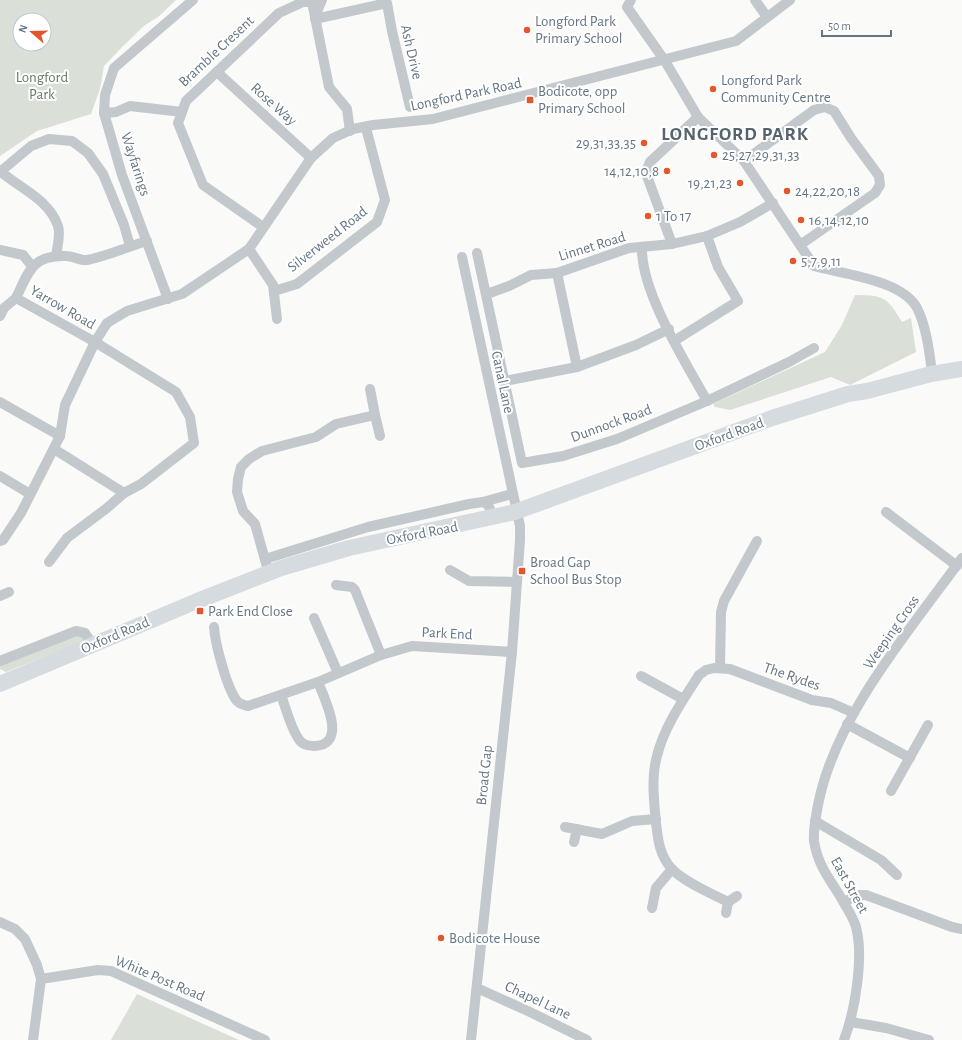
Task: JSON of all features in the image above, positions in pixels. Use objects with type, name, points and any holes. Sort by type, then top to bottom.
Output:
[{"type":"main road","name":"Oxford Road","points":[[0,684],[197,600],[269,574],[281,568],[349,548],[516,512],[772,418],[848,394],[868,380],[931,368],[962,358]]},
{"type":"main road","name":"Oxford Road","points":[[931,368],[962,369]]},
{"type":"street","points":[[104,113],[105,95],[114,68],[193,0]]},
{"type":"street","points":[[315,17],[322,0]]},
{"type":"street","points":[[631,0],[627,6],[665,61],[698,117],[744,161],[814,266],[884,283],[902,291],[917,307],[928,343],[931,368]]},
{"type":"street","points":[[755,0],[767,17]]},
{"type":"street","name":"Longford Park Road","points":[[0,541],[4,540],[54,449],[60,436],[65,405],[95,342],[107,323],[128,311],[182,294],[249,249],[311,158],[333,138],[350,131],[433,119],[665,61],[736,41],[790,0]]},
{"type":"street","name":"Bramble Cresent","points":[[264,227],[203,185],[178,124],[186,101],[279,13],[302,2],[312,2],[329,88],[347,109],[350,131]]},
{"type":"street","name":"Ash Drive","points":[[315,17],[387,2],[392,31],[410,107]]},
{"type":"street","name":"Rose Way","points":[[217,72],[311,158]]},
{"type":"street","name":"Wayfarings","points":[[168,299],[122,176],[104,113],[116,112],[130,106],[182,112]]},
{"type":"street","points":[[744,161],[814,110],[824,107],[834,111],[851,138],[880,176],[880,186],[875,193],[800,245]]},
{"type":"street","points":[[672,244],[647,176],[647,169],[650,162],[698,117]]},
{"type":"street","name":"Silverweed Road","points":[[274,291],[297,284],[378,222],[385,200],[366,128]]},
{"type":"street","points":[[56,256],[58,226],[49,209],[32,194],[0,172],[31,146],[49,138],[72,141],[88,153],[103,174],[124,225],[130,246]]},
{"type":"street","name":"Linnet Road","points":[[487,294],[509,286],[531,275],[557,273],[629,248],[642,248],[672,244],[707,236],[740,222],[773,203]]},
{"type":"street","points":[[674,341],[738,301],[718,267],[707,236]]},
{"type":"street","name":"Yarrow Road","points":[[0,316],[4,308],[16,298],[32,266],[38,262],[56,256],[68,256],[86,260],[147,241]]},
{"type":"street","points":[[642,248],[642,261],[648,286],[674,341],[707,401]]},
{"type":"street","name":"Silverweed Road","points":[[249,249],[273,285],[277,319]]},
{"type":"street","name":"Yarrow Road","points":[[0,250],[23,255],[32,266]]},
{"type":"street","points":[[477,254],[506,381],[577,367],[636,345],[668,329]]},
{"type":"street","name":"Canal Lane","points":[[462,257],[516,512]]},
{"type":"street","points":[[557,273],[577,367]]},
{"type":"street","name":"Yarrow Road","points":[[16,298],[95,342],[176,392],[190,417],[194,443],[141,484],[124,493]]},
{"type":"street","name":"Dunnock Road","points":[[506,381],[522,463],[563,456],[617,438],[707,401],[789,362],[814,348]]},
{"type":"street","points":[[370,389],[380,436]]},
{"type":"street","points":[[0,402],[60,436]]},
{"type":"street","points":[[269,574],[255,524],[243,511],[237,492],[241,467],[249,459],[262,451],[316,438],[336,424],[375,415]]},
{"type":"street","points":[[49,562],[68,538],[108,508],[124,493],[54,449]]},
{"type":"street","points":[[0,476],[30,494]]},
{"type":"street","points":[[265,558],[368,527],[483,502],[512,494]]},
{"type":"street","points":[[483,502],[488,505],[494,517]]},
{"type":"street","name":"Broad Gap","points":[[470,1040],[512,652],[520,540],[520,526],[516,512]]},
{"type":"street","points":[[886,512],[959,562]]},
{"type":"street","points":[[720,668],[721,612],[724,600],[757,541]]},
{"type":"street","name":"Weeping Cross","points":[[847,724],[892,653],[959,562]]},
{"type":"street","points":[[450,570],[469,581],[517,582]]},
{"type":"street","points":[[336,585],[352,587],[355,590],[381,655]]},
{"type":"street","points":[[314,618],[338,673]]},
{"type":"street","name":"Park End","points":[[214,627],[217,647],[238,701],[242,705],[253,706],[318,682],[381,655],[412,646],[421,645],[512,652]]},
{"type":"street","points":[[0,661],[76,631],[85,633],[93,645]]},
{"type":"street","name":"The Rydes","points":[[728,902],[697,887],[672,869],[659,847],[654,786],[657,755],[665,734],[683,699],[698,675],[706,670],[720,668],[730,669],[812,700],[831,703],[854,713]]},
{"type":"street","points":[[641,676],[683,699]]},
{"type":"street","points":[[281,695],[298,738],[307,745],[322,745],[328,741],[332,734],[333,721],[318,682]]},
{"type":"street","points":[[847,724],[910,758]]},
{"type":"street","name":"East Street","points":[[844,1040],[851,1022],[857,983],[858,940],[856,926],[844,902],[825,874],[818,858],[814,839],[815,821],[825,776],[847,724]]},
{"type":"street","points":[[891,791],[928,725]]},
{"type":"street","points":[[565,827],[602,834],[632,822],[656,819]]},
{"type":"street","points":[[815,821],[881,860],[897,875]]},
{"type":"street","points":[[574,842],[577,830]]},
{"type":"street","points":[[652,908],[656,888],[672,869]]},
{"type":"street","points":[[844,902],[858,895],[866,894],[952,927],[962,929]]},
{"type":"street","points":[[726,913],[728,902],[737,896]]},
{"type":"street","points":[[0,922],[15,930],[25,940],[37,965],[41,979],[33,1040]]},
{"type":"street","name":"White Post Road","points":[[41,979],[98,970],[111,971],[265,1040]]},
{"type":"street","name":"Chapel Lane","points":[[476,988],[587,1040]]},
{"type":"street","points":[[851,1022],[886,1028],[929,1040]]},
{"type":"green space","name":"Longford Park","points":[[0,0],[176,0],[158,17],[145,25],[104,66],[100,89],[91,114],[37,131],[0,156]]},
{"type":"green space","points":[[855,295],[872,296],[884,299],[892,307],[902,322],[911,318],[916,352],[850,385],[831,377],[730,410],[715,407],[713,404],[825,352],[842,325]]},
{"type":"green space","points":[[81,634],[84,641],[6,672],[0,669],[0,665]]},
{"type":"green space","points":[[137,994],[239,1040],[111,1040]]},
{"type":"place","name":"Longford Park Primary School","points":[[527,30]]},
{"type":"place","name":"Longford Park Community Centre","points":[[713,89]]},
{"type":"place","name":"Bodicote, opp Primary School","points":[[530,100]]},
{"type":"place","name":"29,31,33,35","points":[[644,143]]},
{"type":"place","name":"25,27,29,31,33","points":[[714,155]]},
{"type":"place","name":"14,12,10,8","points":[[667,171]]},
{"type":"place","name":"19,21,23","points":[[740,183]]},
{"type":"place","name":"24,22,20,18","points":[[787,191]]},
{"type":"place","name":"1 To 17","points":[[648,216]]},
{"type":"place","name":"16,14,12,10","points":[[801,220]]},
{"type":"place","name":"5,7,9,11","points":[[793,261]]},
{"type":"place","name":"Broad Gap School Bus Stop","points":[[522,571]]},
{"type":"place","name":"Park End Close","points":[[200,611]]},
{"type":"place","name":"Bodicote House","points":[[441,938]]},
{"type":"district","name":"LONGFORD PARK","points":[[735,133]]}]
